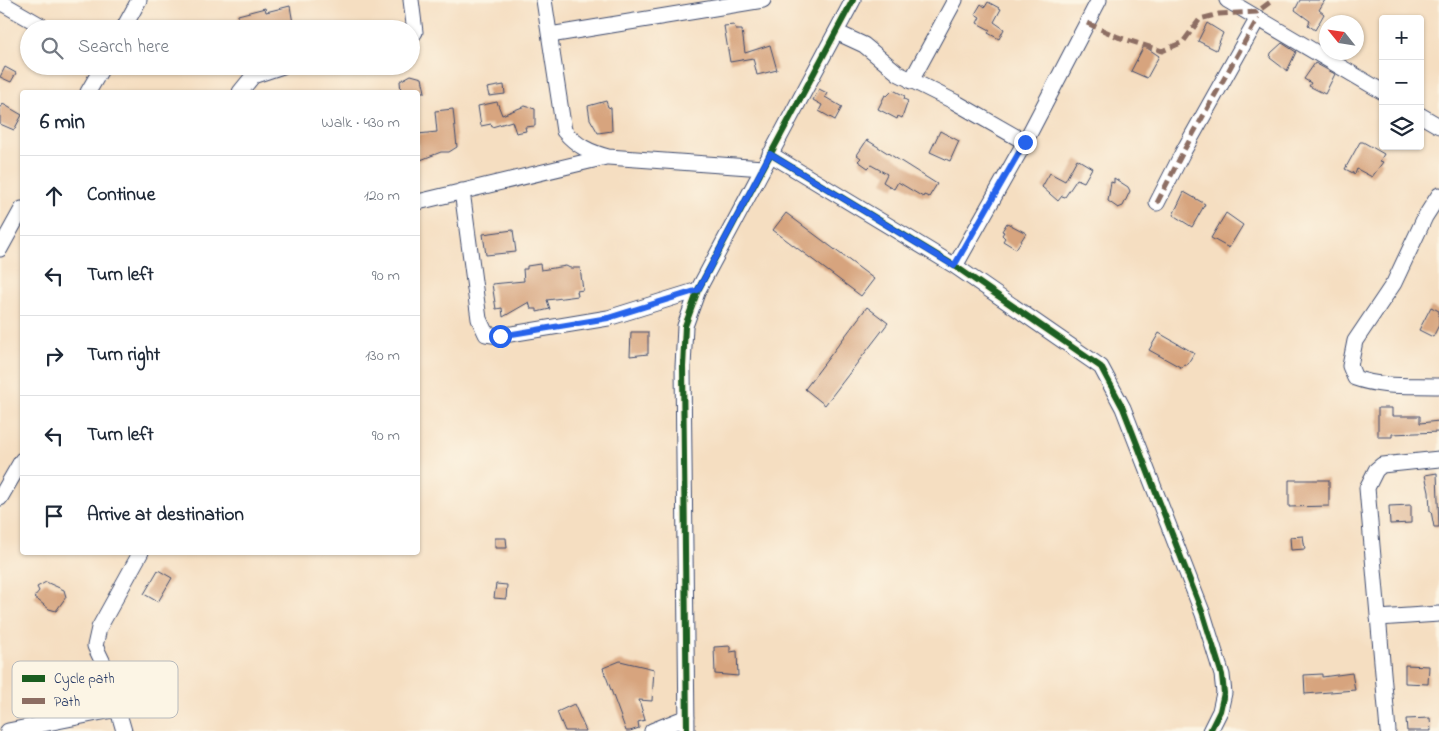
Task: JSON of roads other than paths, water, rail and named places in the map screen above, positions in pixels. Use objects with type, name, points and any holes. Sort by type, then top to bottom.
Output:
[{"type":"street","points":[[128,20],[139,0]]},
{"type":"street","points":[[411,0],[414,20]]},
{"type":"street","points":[[544,0],[564,131],[575,143],[589,152],[608,157],[767,161],[954,266],[1100,368],[1123,408],[1203,614],[1222,675],[1224,693],[1220,711],[1210,731]]},
{"type":"street","points":[[550,35],[763,0]]},
{"type":"street","points":[[652,731],[687,724],[683,367],[685,326],[698,290],[853,0]]},
{"type":"street","points":[[911,81],[955,0]]},
{"type":"street","points":[[954,266],[1025,142],[1099,0]]},
{"type":"street","points":[[1228,0],[1379,90]]},
{"type":"street","points":[[0,2],[31,20]]},
{"type":"street","points":[[1157,203],[1183,152],[1258,18]]},
{"type":"street","points":[[836,32],[864,45],[911,81],[955,102],[1025,142]]},
{"type":"street","points":[[89,90],[98,75]]},
{"type":"street","points":[[242,90],[256,75]]},
{"type":"street","points":[[1424,117],[1439,126]]},
{"type":"street","points":[[420,202],[608,157]]},
{"type":"street","points":[[462,191],[479,319],[486,334],[500,336],[608,318],[698,290]]},
{"type":"street","points":[[1439,195],[1425,217],[1394,283],[1354,341],[1350,366],[1355,378],[1371,383],[1397,387],[1439,386]]},
{"type":"street","points":[[0,249],[20,213]]},
{"type":"street","points":[[1388,731],[1367,488],[1376,470],[1382,465],[1439,459]]},
{"type":"street","points":[[0,498],[20,463]]},
{"type":"street","points":[[102,661],[95,646],[99,628],[139,555]]},
{"type":"street","points":[[1378,618],[1439,614]]},
{"type":"street","points":[[8,731],[70,718]]},
{"type":"street","points":[[120,718],[124,731]]}]
